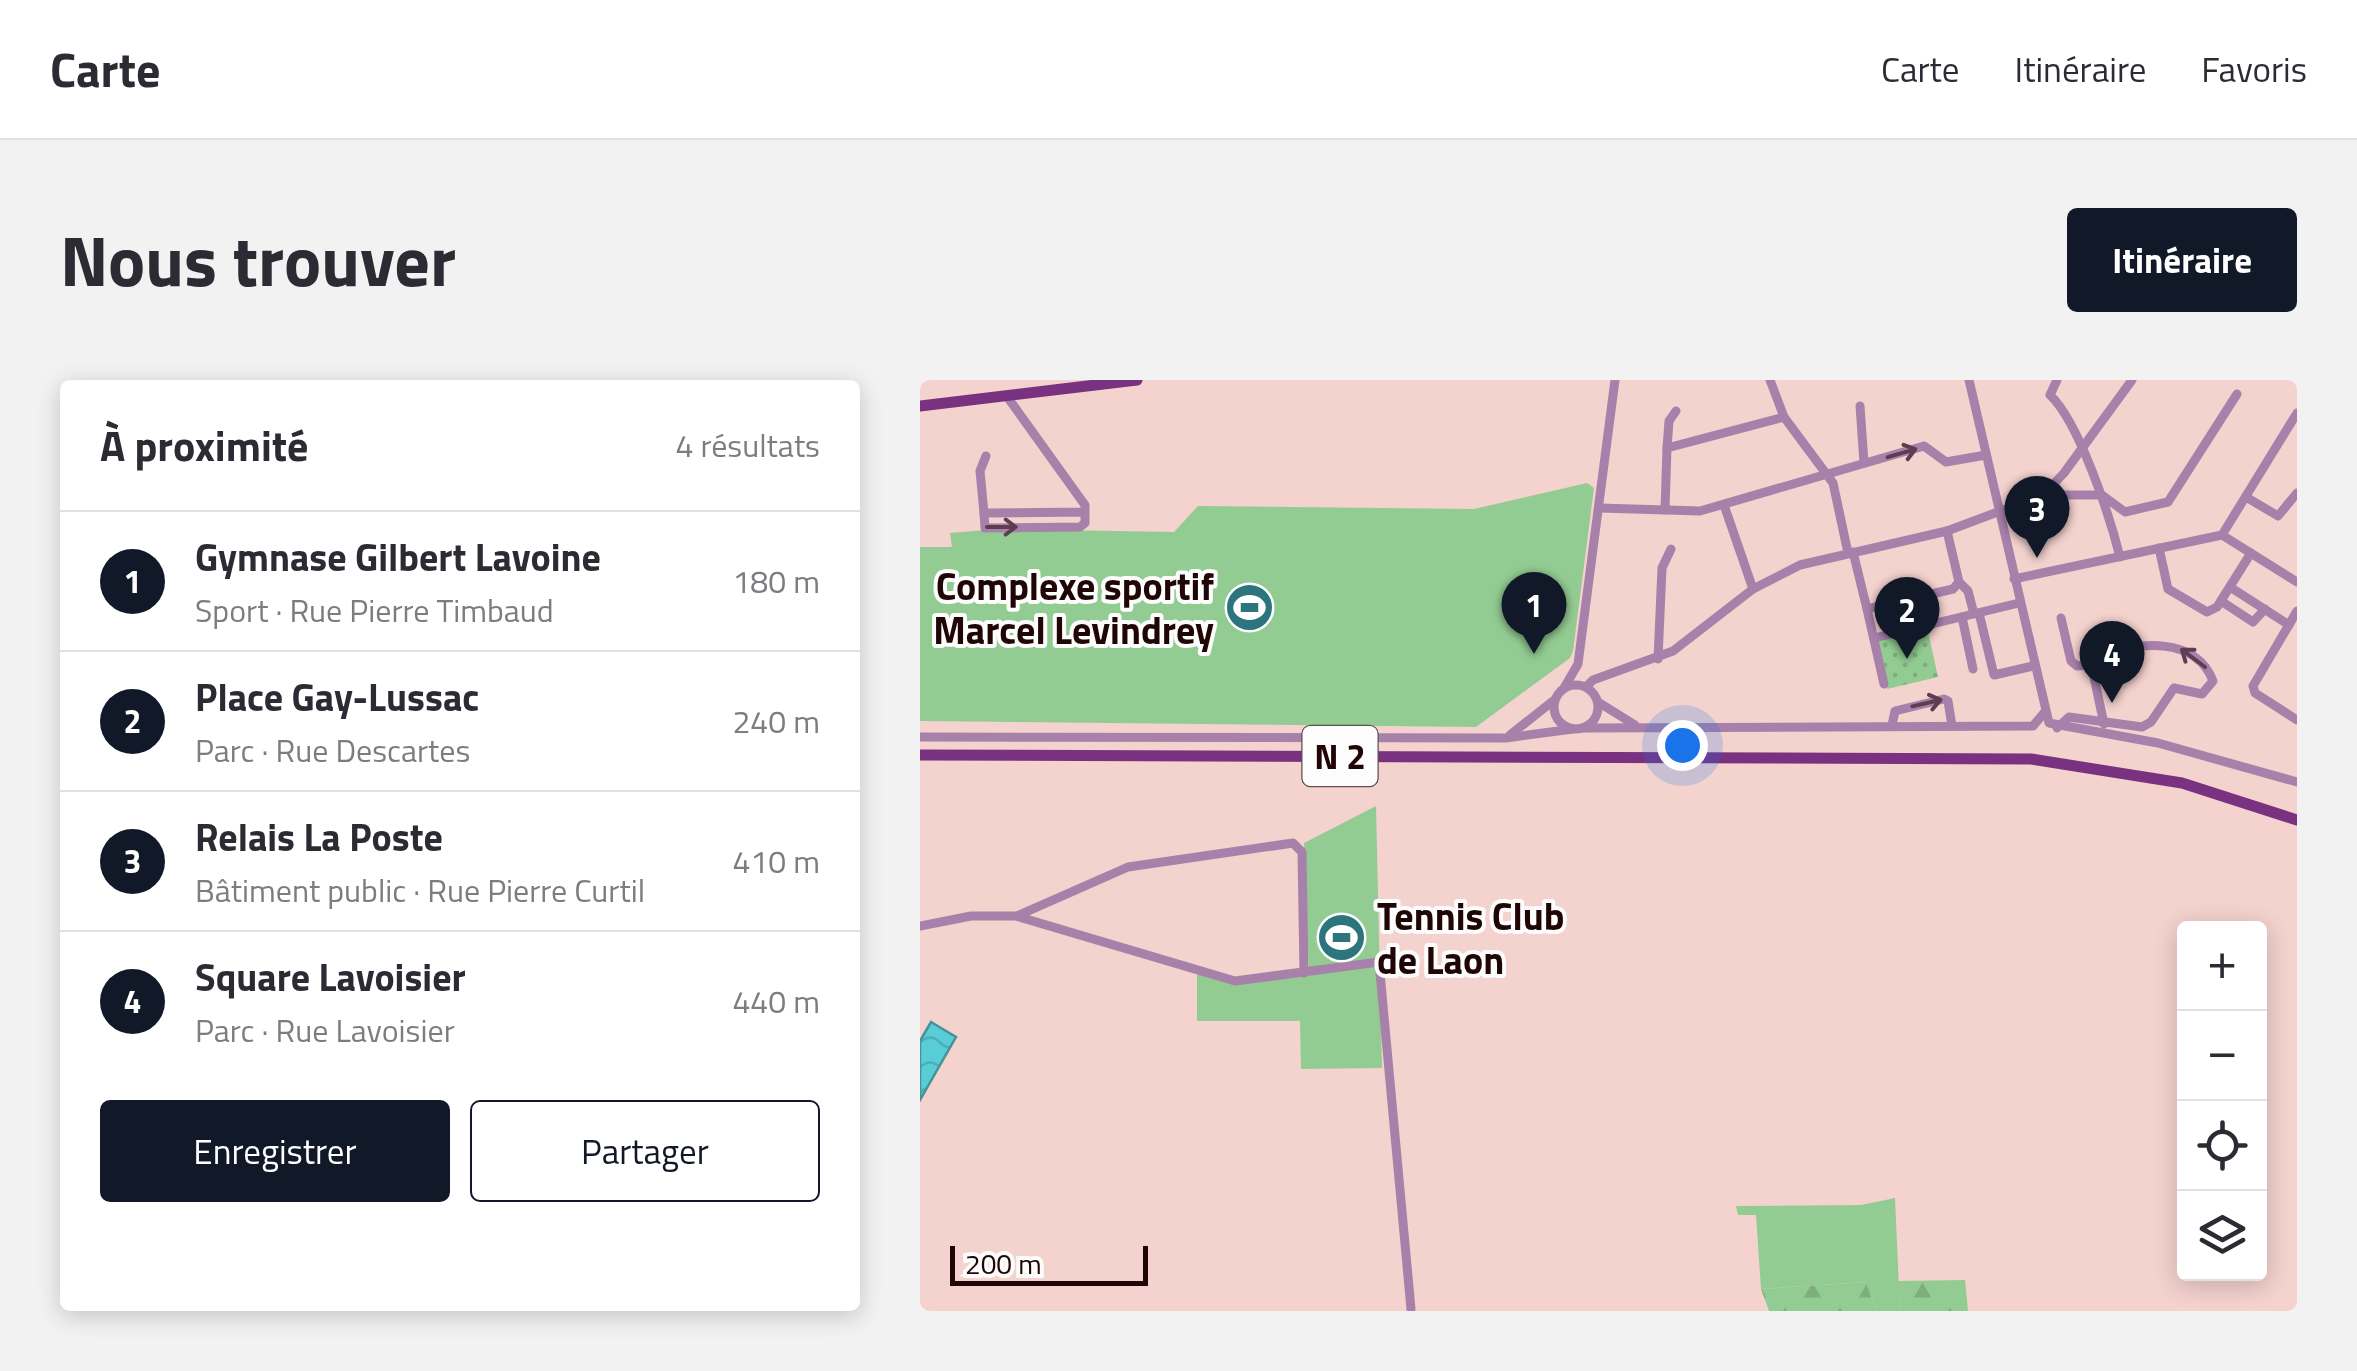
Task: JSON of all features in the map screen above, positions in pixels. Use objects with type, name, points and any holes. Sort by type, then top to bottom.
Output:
[{"type":"main road","points":[[920,406],[1137,380]]},
{"type":"main road","name":"N 2","points":[[920,755],[2031,759],[2113,769],[2196,786],[2297,820]]},
{"type":"street","points":[[1506,738],[1555,700],[1580,653],[1615,380]]},
{"type":"street","points":[[1770,380],[1784,417],[1836,490],[1884,684]]},
{"type":"street","points":[[1969,380],[2044,712],[2057,728],[2158,743],[2297,782]]},
{"type":"street","points":[[2057,380],[2050,396],[2067,416],[2102,495],[2120,557]]},
{"type":"street","points":[[2042,495],[2132,380]]},
{"type":"street","points":[[1564,688],[1585,686],[1658,659],[1753,589],[1800,565],[1948,531],[2042,495],[2102,495],[2125,512],[2168,502],[2237,394]]},
{"type":"street","points":[[986,456],[980,471],[984,514],[1085,517],[1085,504],[1006,395]]},
{"type":"street","points":[[1860,406],[1864,464]]},
{"type":"street","points":[[1664,510],[1669,421],[1676,412]]},
{"type":"street","points":[[2222,535],[2297,413]]},
{"type":"street","points":[[1667,448],[1784,417]]},
{"type":"street","points":[[1599,508],[1692,512],[1924,446],[1946,462],[1986,455]]},
{"type":"street","points":[[2246,497],[2278,516],[2297,493]]},
{"type":"street","points":[[1724,505],[1753,589]]},
{"type":"street","points":[[1948,531],[1958,582],[1968,591],[1977,613],[1994,675],[2034,666]]},
{"type":"street","points":[[2014,579],[2222,535],[2297,582]]},
{"type":"street","points":[[2159,548],[2171,592],[2207,612],[2221,601],[2251,553]]},
{"type":"street","points":[[1658,659],[1662,568],[1671,549]]},
{"type":"street","points":[[1867,609],[1953,589],[1958,582]]},
{"type":"street","points":[[2230,587],[2289,625]]},
{"type":"street","points":[[2221,601],[2253,622],[2264,609]]},
{"type":"street","points":[[1874,638],[2020,603]]},
{"type":"street","points":[[2297,612],[2253,690],[2297,720]]},
{"type":"street","points":[[1962,617],[1974,669]]},
{"type":"street","points":[[2057,728],[2069,717],[2142,726],[2151,722],[2174,688],[2202,694],[2213,682],[2208,670],[2182,649],[2160,644],[2084,666],[2071,661],[2061,618]]},
{"type":"street","points":[[1580,653],[1585,686],[1598,700],[1638,726]]},
{"type":"street","points":[[2091,663],[2106,736]]},
{"type":"street","points":[[1583,667],[1594,677],[1608,676]]},
{"type":"street","points":[[1585,728],[1598,714],[1598,688],[1608,676]]},
{"type":"street","points":[[1555,700],[1557,719],[1573,729]]},
{"type":"street","points":[[1892,725],[1895,711],[1944,700],[1948,702],[1952,726]]},
{"type":"street","points":[[920,737],[1506,738],[1638,726],[2033,726],[2044,712]]},
{"type":"street","points":[[1016,916],[1128,867],[1293,843],[1302,852],[1304,974]]},
{"type":"street","points":[[920,926],[971,916],[1016,916],[1236,980],[1379,962],[1411,1309]]},
{"type":"green space","name":"Complexe sportif Marcel Levindrey","points":[[1587,483],[1594,488],[1570,658],[1476,727],[920,721],[920,547],[952,547],[950,533],[998,529],[1174,532],[1198,506],[1474,509]]},
{"type":"green space","points":[[1927,627],[1938,677],[1887,689],[1875,640]]},
{"type":"green space","name":"Tennis Club de Laon","points":[[1376,806],[1382,1068],[1301,1069],[1300,1021],[1197,1021],[1197,972],[1240,984],[1309,974],[1304,843]]},
{"type":"green space","points":[[1895,1198],[1900,1311],[1876,1311],[1866,1282],[1761,1289],[1756,1215],[1738,1215],[1736,1206],[1861,1205]]},
{"type":"green space","points":[[1965,1280],[1968,1311],[1900,1311],[1898,1281]]},
{"type":"green space","points":[[1866,1282],[1876,1311],[1769,1311],[1761,1289]]},
{"type":"water","points":[[931,1022],[956,1037],[920,1100],[920,1041]]},
{"type":"place","name":"Relais La Poste","points":[[2037,558]]},
{"type":"place","name":"Complexe sportif Marcel Levindrey","points":[[1249,608]]},
{"type":"place","name":"Gymnase Gilbert Lavoine","points":[[1534,654]]},
{"type":"place","name":"Place Gay-Lussac","points":[[1907,659]]},
{"type":"place","name":"Square Lavoisier","points":[[2112,703]]},
{"type":"place","name":"Tennis Club de Laon","points":[[1342,938]]}]
